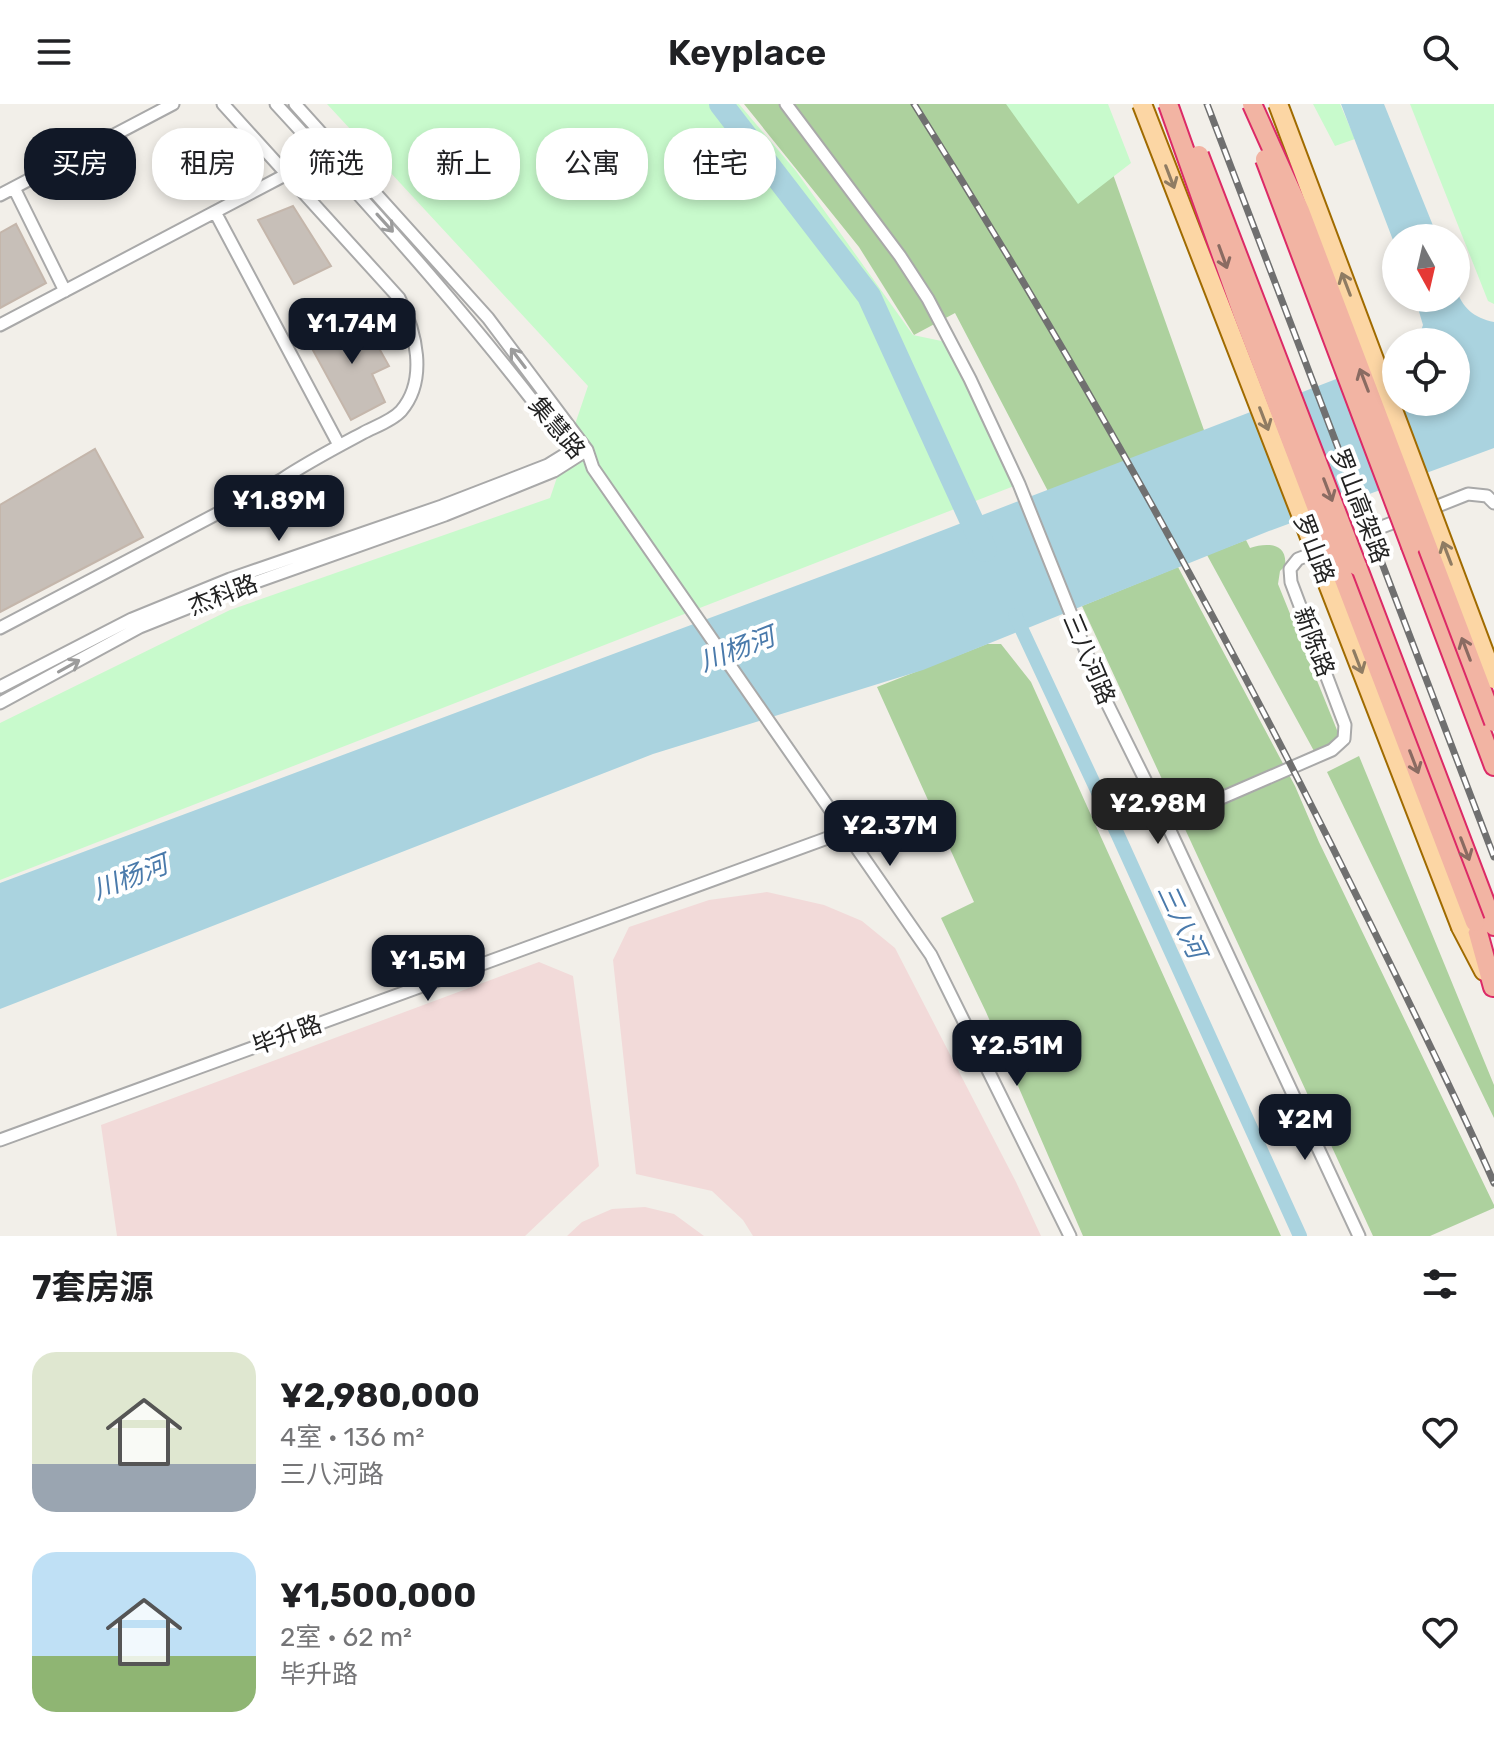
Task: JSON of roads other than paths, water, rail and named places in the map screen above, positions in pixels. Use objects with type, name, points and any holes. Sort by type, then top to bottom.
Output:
[{"type":"highway","points":[[1168,104],[1243,315],[1494,988]]},
{"type":"highway","name":"罗山高架路","points":[[1178,104],[1494,926]]},
{"type":"highway","name":"罗山高架路","points":[[1246,104],[1285,216],[1494,766]]},
{"type":"highway","points":[[1252,104],[1300,211],[1494,722]]},
{"type":"main road","name":"罗山路","points":[[1142,104],[1468,925]]},
{"type":"main road","points":[[1278,104],[1494,679]]},
{"type":"street","points":[[0,195],[173,104]]},
{"type":"street","points":[[223,104],[280,166]]},
{"type":"street","name":"集慧路","points":[[276,104],[383,220],[471,322],[573,454],[593,468]]},
{"type":"street","name":"集慧路","points":[[295,104],[488,318],[584,447],[593,468]]},
{"type":"street","name":"三八河路","points":[[786,104],[869,212],[928,299],[970,379],[1019,484],[1105,699],[1166,822],[1359,1236]]},
{"type":"street","points":[[0,325],[280,178]]},
{"type":"street","points":[[14,188],[65,291]]},
{"type":"street","points":[[0,628],[281,480],[401,411],[415,377],[415,342],[406,312],[391,287],[311,200]]},
{"type":"street","points":[[215,212],[339,445]]},
{"type":"street","name":"杰科路","points":[[0,687],[132,619],[230,579],[455,501],[548,465],[584,447]]},
{"type":"street","name":"杰科路","points":[[0,703],[140,627],[225,593],[445,515],[554,471],[573,454]]},
{"type":"street","points":[[593,468],[931,955],[1070,1236]]},
{"type":"street","name":"新陈路","points":[[1166,822],[1332,750],[1344,739],[1345,725],[1291,582],[1290,569],[1298,559],[1468,494],[1487,496],[1494,503]]},
{"type":"street","name":"毕升路","points":[[0,1140],[844,832]]},
{"type":"water","points":[[1341,104],[1384,104],[1432,224],[1387,224]]},
{"type":"water","name":"川杨河","points":[[1470,311],[1494,322],[1494,448],[1269,531],[923,670],[653,754],[0,1009],[0,883],[881,554],[1382,361],[1382,416],[1470,416],[1470,328],[1422,328],[1419,312]]},
{"type":"waterway","points":[[721,104],[869,296],[985,550]]},
{"type":"waterway","name":"三八河","points":[[1015,615],[1300,1236]]},
{"type":"railway","points":[[914,104],[1037,305],[1211,613],[1320,822],[1494,1183]]},
{"type":"railway","points":[[1207,104],[1494,857]]}]
